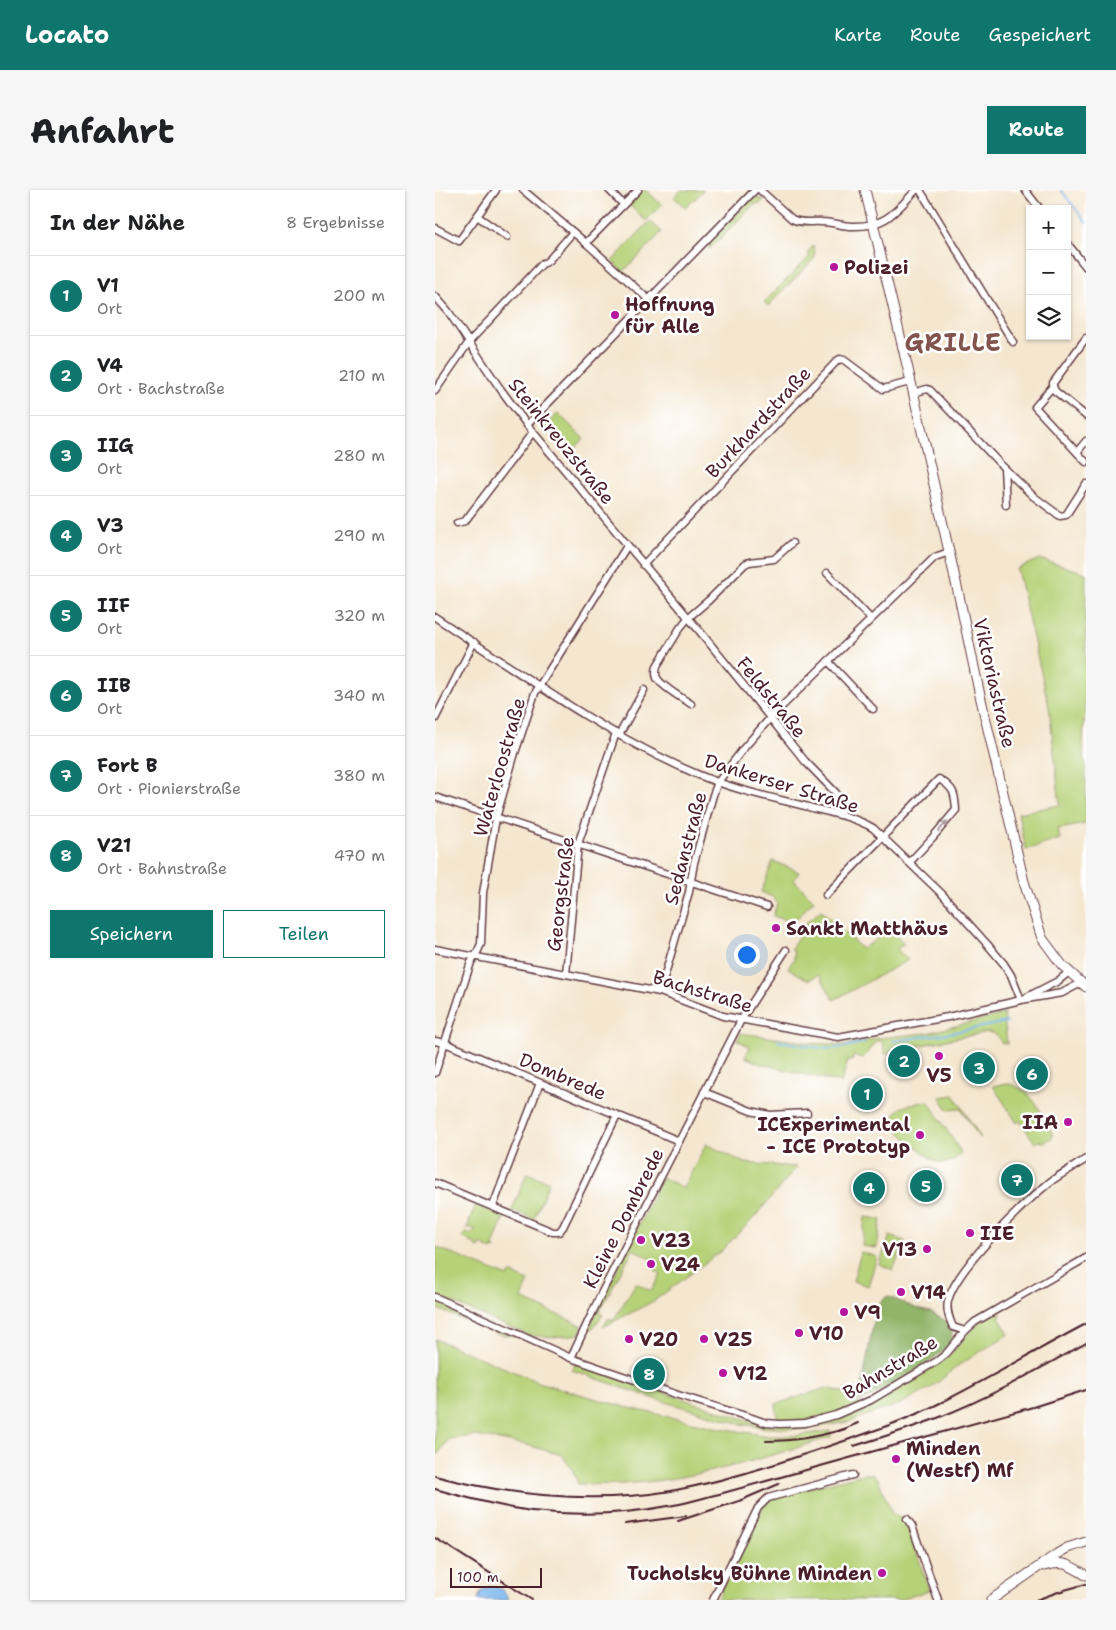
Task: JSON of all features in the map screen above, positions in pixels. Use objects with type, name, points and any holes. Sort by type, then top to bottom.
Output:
[{"type":"main road","points":[[865,190],[872,224]]},
{"type":"main road","name":"Viktoriastraße","points":[[872,224],[913,393],[979,691],[1024,882],[1043,938],[1056,958],[1083,985]]},
{"type":"main road","points":[[991,1600],[1057,1554],[1067,1548],[1086,1542]]},
{"type":"main road","points":[[1069,1566],[1066,1557],[1074,1547]]},
{"type":"main road","points":[[1039,1568],[1058,1562],[1086,1575]]},
{"type":"street","points":[[435,228],[459,240],[496,190]]},
{"type":"street","points":[[523,190],[648,299]]},
{"type":"street","points":[[609,190],[623,204]]},
{"type":"street","points":[[586,243],[638,190]]},
{"type":"street","points":[[527,425],[755,190]]},
{"type":"street","points":[[760,190],[791,219],[798,222],[822,222],[853,226],[883,221],[893,215],[918,190],[1013,342]]},
{"type":"street","points":[[1025,190],[1037,205]]},
{"type":"street","points":[[477,216],[507,237]]},
{"type":"street","points":[[435,391],[469,342],[573,232]]},
{"type":"street","points":[[1071,248],[1086,267]]},
{"type":"street","name":"Steinkreuzstraße","points":[[435,296],[448,311],[527,425],[672,599]]},
{"type":"street","points":[[1086,338],[1053,383],[1053,386],[1035,406],[1035,410],[1086,462]]},
{"type":"street","name":"Burkhardstraße","points":[[643,566],[837,361],[840,359],[844,360],[883,389],[910,382]]},
{"type":"street","points":[[1053,386],[1055,391],[1086,416]]},
{"type":"street","points":[[913,393],[927,389],[931,390],[1004,468],[1033,496],[1062,517],[1066,515],[1086,484]]},
{"type":"street","points":[[457,523],[465,521],[533,432]]},
{"type":"street","points":[[1077,452],[1086,441]]},
{"type":"street","points":[[1004,468],[1006,505]]},
{"type":"street","points":[[691,704],[657,679],[655,672],[661,658],[688,618],[702,607],[745,564],[774,559],[792,544]]},
{"type":"street","name":"Waterloostraße","points":[[435,1073],[471,962],[481,944],[483,893],[496,818],[515,753],[539,685],[627,546]]},
{"type":"street","name":"Sedanstraße","points":[[660,992],[691,882],[694,863],[718,782],[770,718],[935,557],[949,552]]},
{"type":"street","points":[[827,573],[871,619]]},
{"type":"street","name":"Feldstraße","points":[[672,599],[814,772],[837,793],[841,800],[841,815]]},
{"type":"street","name":"Dankerser Straße","points":[[435,617],[617,734],[677,765],[718,782],[841,815],[873,828],[942,894],[1004,964],[1011,975],[1021,1000]]},
{"type":"street","points":[[435,719],[474,642]]},
{"type":"street","points":[[828,661],[873,709]]},
{"type":"street","name":"Georgstraße","points":[[567,974],[578,844],[617,734],[644,690]]},
{"type":"street","points":[[826,895],[939,779],[950,785],[955,796],[956,810],[910,862]]},
{"type":"street","points":[[435,797],[767,907]]},
{"type":"street","name":"Bachstraße","points":[[435,949],[660,992],[723,1016],[838,1037],[948,1017],[1021,1000],[1062,993],[1083,985]]},
{"type":"street","name":"Kleine Dombrede","points":[[571,1358],[602,1292],[741,1020],[786,950]]},
{"type":"street","name":"Bachstraße","points":[[1021,1000],[1058,981],[1069,972]]},
{"type":"street","name":"Dombrede","points":[[435,1041],[445,1043],[679,1141]]},
{"type":"street","points":[[493,1206],[541,1083]]},
{"type":"street","points":[[704,1092],[751,1111],[770,1115],[807,1113]]},
{"type":"street","points":[[435,1183],[553,1232],[559,1232],[617,1115]]},
{"type":"street","points":[[955,1343],[953,1327],[948,1316],[948,1300],[966,1268],[981,1250],[1039,1192],[1086,1159]]},
{"type":"street","name":"Bahnstraße","points":[[435,1297],[571,1358],[678,1395],[765,1423],[805,1423],[836,1415],[871,1400],[937,1361],[946,1354],[965,1331],[989,1313],[1086,1258]]},
{"type":"street","points":[[953,1327],[965,1331]]},
{"type":"street","points":[[713,1600],[757,1508],[768,1498],[853,1475]]},
{"type":"street","points":[[907,1519],[912,1526],[938,1600]]},
{"type":"green space","points":[[642,190],[646,190],[662,205],[646,221],[628,204]]},
{"type":"green space","points":[[681,190],[704,190],[686,208],[674,197]]},
{"type":"green space","points":[[755,197],[764,200],[760,204],[753,205],[710,249],[706,246],[751,199]]},
{"type":"green space","points":[[650,221],[662,232],[623,272],[612,261]]},
{"type":"green space","points":[[813,246],[815,252],[814,259],[768,306],[764,302],[809,257],[808,252]]},
{"type":"green space","points":[[558,413],[584,439],[570,453],[544,427]]},
{"type":"green space","points":[[1039,559],[1086,573],[1086,678],[1083,745],[1086,767],[1086,824],[1058,829],[1060,839],[1026,850],[1018,813],[1060,805],[1049,707],[1017,569]]},
{"type":"green space","points":[[773,861],[799,872],[794,880],[814,900],[794,923],[773,916],[777,903],[773,897],[761,892]]},
{"type":"green space","points":[[821,910],[862,949],[890,930],[904,944],[897,949],[908,960],[834,1000],[819,975],[808,980],[788,968],[794,959],[794,951],[791,949],[806,923]]},
{"type":"green space","points":[[1004,1014],[1007,1044],[1002,1043],[995,1034],[988,1032],[885,1054],[882,1041],[876,1041],[863,1058],[854,1056],[852,1061],[848,1060],[841,1083],[761,1064],[745,1057],[750,1047],[737,1040],[741,1033],[810,1043],[845,1045],[878,1038],[927,1033]]},
{"type":"green space","points":[[1005,1083],[1023,1090],[1035,1103],[1053,1135],[1052,1138],[1044,1142],[1039,1141],[1035,1143],[1020,1121],[1017,1123],[993,1086]]},
{"type":"green space","points":[[954,1095],[980,1139],[961,1109],[948,1110],[940,1097]]},
{"type":"green space","points":[[928,1101],[961,1152],[948,1163],[935,1161],[928,1156],[900,1133],[894,1122],[894,1116],[905,1106]]},
{"type":"green space","points":[[706,1144],[745,1163],[797,1167],[752,1220],[721,1251],[654,1301],[603,1327],[608,1319],[614,1319],[636,1283],[651,1291],[661,1274],[655,1270],[659,1263],[633,1249],[599,1313],[603,1315],[592,1329],[589,1328],[662,1177],[683,1188]]},
{"type":"green space","points":[[527,1173],[549,1182],[534,1219],[512,1210]]},
{"type":"green space","points":[[476,1204],[505,1215],[493,1246],[495,1249],[492,1248],[491,1250],[481,1244],[479,1248],[475,1246],[476,1244],[461,1237],[466,1233],[469,1234],[476,1230],[469,1227],[466,1230]]},
{"type":"green space","points":[[865,1217],[881,1219],[877,1248],[862,1246]]},
{"type":"green space","points":[[890,1236],[905,1241],[893,1270],[879,1264]]},
{"type":"green space","points":[[436,1247],[508,1277],[510,1273],[529,1281],[522,1299],[583,1326],[579,1334],[554,1337],[528,1335],[435,1295]]},
{"type":"green space","points":[[861,1252],[877,1257],[868,1286],[853,1281]]},
{"type":"green space","points":[[887,1296],[930,1312],[948,1322],[952,1338],[946,1348],[924,1365],[894,1384],[859,1402],[876,1308]]},
{"type":"green space","points":[[435,1301],[515,1336],[498,1334],[435,1308]]},
{"type":"green space","points":[[998,1311],[1002,1315],[999,1317],[1009,1334],[959,1365],[932,1387],[900,1404],[848,1422],[804,1429],[765,1428],[742,1424],[655,1399],[572,1370],[576,1362],[760,1424],[778,1426],[776,1404],[826,1388],[859,1395],[859,1407],[878,1399],[939,1364],[947,1358],[977,1324]]},
{"type":"green space","points":[[435,1339],[541,1383],[625,1407],[714,1427],[769,1436],[792,1436],[830,1431],[831,1437],[738,1465],[706,1472],[643,1482],[610,1484],[578,1484],[573,1471],[562,1455],[527,1445],[476,1436],[449,1439],[437,1455],[435,1454]]},
{"type":"green space","points":[[863,1474],[872,1474],[878,1479],[892,1513],[907,1522],[929,1590],[900,1600],[717,1600],[760,1510],[774,1497]]},
{"type":"water","points":[[491,1586],[502,1590],[508,1600],[477,1600],[482,1590]]},
{"type":"waterway","points":[[1061,190],[1086,222]]},
{"type":"waterway","points":[[893,1041],[1007,1022]]},
{"type":"waterway","points":[[778,1041],[827,1049],[865,1042]]},
{"type":"railway","points":[[435,1476],[493,1489],[552,1496],[582,1497],[641,1495],[704,1484],[770,1466],[903,1420],[936,1405],[1086,1324]]},
{"type":"railway","points":[[854,1446],[919,1425],[978,1401],[1086,1343]]},
{"type":"railway","points":[[435,1489],[496,1505],[550,1513],[603,1513],[657,1508],[723,1493],[1033,1407],[1086,1390]]},
{"type":"railway","points":[[839,1431],[858,1423]]},
{"type":"railway","points":[[766,1441],[806,1438],[845,1429]]},
{"type":"railway","points":[[678,1521],[739,1501],[779,1484]]},
{"type":"railway","points":[[625,1524],[686,1516]]},
{"type":"railway","points":[[435,1538],[532,1600]]},
{"type":"railway","points":[[1036,1600],[1086,1584]]},
{"type":"place","name":"Polizei","points":[[834,267]]},
{"type":"place","name":"Hoffnung für Alle","points":[[615,315]]},
{"type":"place","name":"Sankt Matthäus","points":[[776,928]]},
{"type":"place","name":"V5","points":[[939,1056]]},
{"type":"place","name":"V4","points":[[904,1061]]},
{"type":"place","name":"IIG","points":[[979,1068]]},
{"type":"place","name":"IIB","points":[[1032,1074]]},
{"type":"place","name":"V1","points":[[867,1094]]},
{"type":"place","name":"IIA","points":[[1068,1122]]},
{"type":"place","name":"ICExperimental - ICE Prototyp","points":[[920,1135]]},
{"type":"place","name":"Fort B","points":[[1017,1180]]},
{"type":"place","name":"IIF","points":[[926,1186]]},
{"type":"place","name":"V3","points":[[869,1188]]},
{"type":"place","name":"IIE","points":[[970,1233]]},
{"type":"place","name":"V23","points":[[641,1240]]},
{"type":"place","name":"V13","points":[[927,1249]]},
{"type":"place","name":"V24","points":[[651,1264]]},
{"type":"place","name":"V14","points":[[901,1292]]},
{"type":"place","name":"V9","points":[[844,1312]]},
{"type":"place","name":"V10","points":[[799,1333]]},
{"type":"place","name":"V20","points":[[629,1339]]},
{"type":"place","name":"V25","points":[[704,1339]]},
{"type":"place","name":"V12","points":[[723,1373]]},
{"type":"place","name":"V21","points":[[649,1374]]},
{"type":"place","name":"Minden (Westf) Mf","points":[[896,1459]]},
{"type":"place","name":"Tucholsky Bühne Minden","points":[[882,1573]]},
{"type":"district","name":"GRILLE","points":[[953,343]]}]
